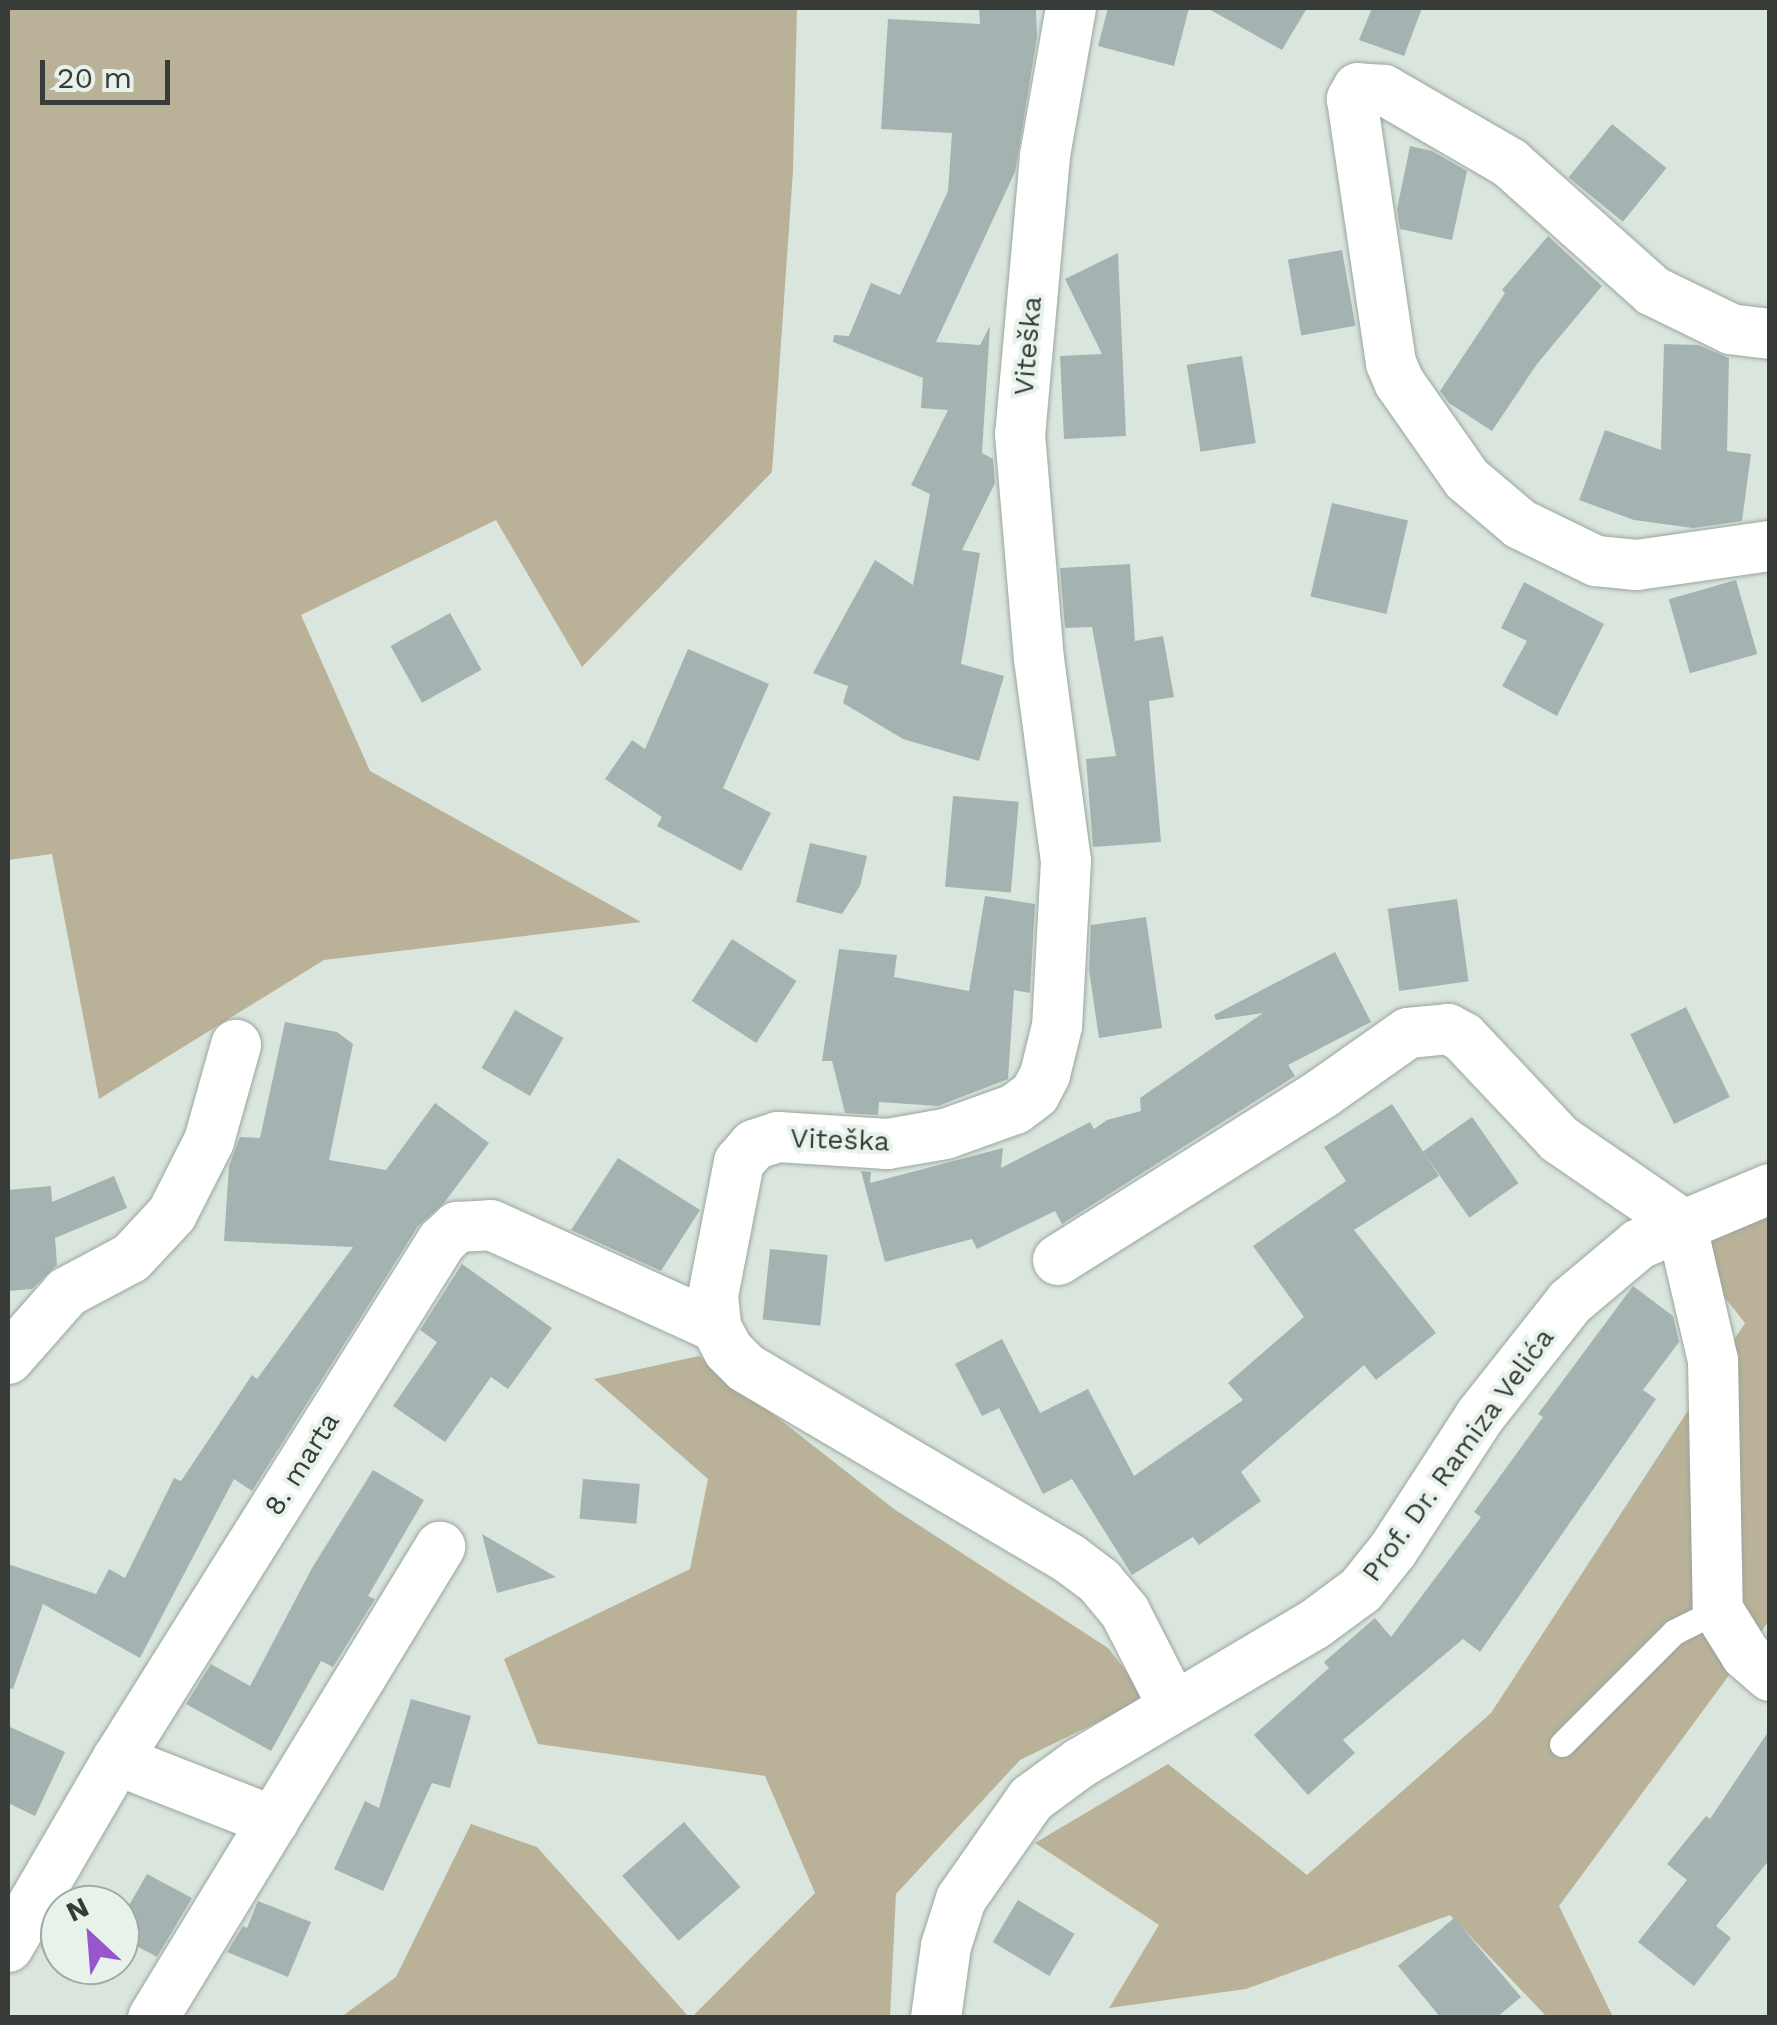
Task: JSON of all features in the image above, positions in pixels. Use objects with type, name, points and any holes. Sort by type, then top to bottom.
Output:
[{"type":"street","name":"Viteška","points":[[716,1327],[713,1296],[739,1162],[754,1145],[778,1137],[887,1144],[945,1134],[1016,1109],[1035,1094],[1046,1075],[1057,1026],[1066,861],[1039,659],[1020,434],[1045,156],[1070,8]]},
{"type":"street","points":[[1770,334],[1731,329],[1653,291],[1510,162],[1384,90],[1358,88],[1351,113],[1391,362],[1398,382],[1468,480],[1520,524],[1596,561],[1637,565],[1770,546]]},
{"type":"street","points":[[1058,1260],[1323,1093],[1408,1033],[1448,1029],[1462,1037],[1559,1139],[1682,1223],[1713,1360],[1718,1610],[1746,1655],[1770,1676]]},
{"type":"street","points":[[8,1359],[67,1292],[131,1258],[172,1214],[209,1141],[236,1045]]},
{"type":"street","name":"Prof. Dr. Ramiza Velića","points":[[1173,1706],[1315,1624],[1361,1590],[1393,1550],[1480,1416],[1570,1302],[1639,1244],[1770,1189]]},
{"type":"street","name":"8. marta","points":[[8,1948],[117,1760],[442,1241],[457,1227],[491,1225],[716,1327]]},
{"type":"street","points":[[716,1327],[728,1350],[746,1368],[1070,1559],[1100,1582],[1124,1612],[1173,1706],[1031,1799],[962,1899],[946,1946],[936,2018]]},
{"type":"street","points":[[153,2018],[440,1547]]},
{"type":"street","points":[[117,1760],[273,1821]]},
{"type":"lane","points":[[1562,1744],[1674,1632],[1718,1610]]},
{"type":"shaded area","points":[[8,8],[797,8],[793,171],[772,472],[582,667],[496,520],[301,615],[370,771],[641,922],[324,960],[99,1099],[52,854],[8,860]]},
{"type":"shaded area","points":[[1769,1210],[1769,1621],[1559,1906],[1613,2017],[1547,2017],[1450,1915],[1246,1989],[1109,2008],[1159,1925],[1035,1843],[1168,1764],[1307,1875],[1491,1713],[1745,1323],[1682,1244]]},
{"type":"shaded area","points":[[699,1356],[894,1509],[1108,1648],[1147,1698],[1020,1760],[896,1894],[890,2017],[692,2017],[815,1893],[765,1776],[538,1744],[504,1659],[690,1569],[708,1479],[594,1379]]},
{"type":"shaded area","points":[[471,1824],[537,1847],[689,2017],[341,2017],[396,1977]]},
{"type":"building","points":[[979,8],[1036,8],[1037,37],[1015,172],[936,342],[980,345],[990,326],[982,453],[993,459],[995,483],[962,550],[980,553],[961,664],[1004,676],[979,761],[903,739],[843,703],[848,686],[813,673],[875,560],[913,585],[930,494],[911,485],[948,410],[921,408],[923,378],[833,342],[834,335],[849,336],[871,283],[900,295],[948,191],[952,133],[881,129],[888,19],[980,24]]},
{"type":"building","points":[[1108,8],[1189,8],[1174,66],[1098,46]]},
{"type":"building","points":[[1207,8],[1307,8],[1282,50]]},
{"type":"building","points":[[1372,8],[1422,8],[1404,56],[1359,40]]},
{"type":"building","points":[[1612,124],[1666,168],[1623,222],[1569,178]]},
{"type":"building","points":[[1410,146],[1432,151],[1467,171],[1452,240],[1400,229],[1397,209]]},
{"type":"building","points":[[1548,236],[1602,286],[1537,364],[1492,431],[1449,403],[1440,391],[1505,293],[1502,290]]},
{"type":"building","points":[[1342,250],[1355,326],[1301,335],[1288,260]]},
{"type":"building","points":[[1118,253],[1126,436],[1064,439],[1060,356],[1102,354],[1065,279]]},
{"type":"building","points":[[1664,344],[1698,345],[1729,358],[1727,451],[1751,454],[1742,521],[1693,528],[1634,520],[1579,500],[1605,430],[1661,450]]},
{"type":"building","points":[[1242,356],[1256,443],[1200,452],[1187,365]]},
{"type":"building","points":[[1332,503],[1408,521],[1386,614],[1310,597]]},
{"type":"building","points":[[1130,564],[1135,641],[1163,636],[1174,697],[1149,701],[1161,842],[1093,847],[1086,759],[1116,756],[1092,627],[1065,628],[1060,568]]},
{"type":"building","points":[[1736,580],[1757,654],[1690,673],[1669,599]]},
{"type":"building","points":[[1524,582],[1604,624],[1557,716],[1502,686],[1527,641],[1501,628]]},
{"type":"building","points":[[450,613],[482,670],[422,703],[391,646]]},
{"type":"building","points":[[688,649],[769,684],[723,788],[771,813],[741,871],[657,826],[662,817],[605,779],[632,740],[645,749]]},
{"type":"building","points":[[953,796],[1019,802],[1011,892],[945,887]]},
{"type":"building","points":[[810,843],[867,856],[860,886],[842,914],[796,902]]},
{"type":"building","points":[[985,896],[1035,904],[1030,993],[1014,990],[1008,1079],[938,1106],[879,1102],[878,1115],[845,1113],[832,1061],[822,1061],[839,949],[897,955],[894,977],[969,991]]},
{"type":"building","points":[[1457,899],[1469,981],[1399,991],[1388,909]]},
{"type":"building","points":[[1146,917],[1162,1028],[1099,1038],[1089,970],[1091,925]]},
{"type":"building","points":[[732,939],[797,981],[756,1043],[692,1001]]},
{"type":"building","points":[[1335,952],[1371,1022],[1288,1065],[1295,1076],[1062,1224],[1055,1211],[977,1249],[972,1239],[885,1262],[861,1171],[871,1172],[870,1183],[1003,1148],[1001,1168],[1090,1122],[1094,1129],[1107,1120],[1141,1111],[1140,1098],[1263,1013],[1216,1020],[1214,1015]]},
{"type":"building","points":[[1686,1007],[1730,1097],[1674,1124],[1630,1034]]},
{"type":"building","points":[[515,1010],[563,1038],[530,1096],[482,1068]]},
{"type":"building","points":[[285,1022],[337,1032],[353,1044],[329,1160],[386,1170],[435,1103],[489,1143],[444,1203],[418,1226],[252,1491],[234,1479],[140,1658],[43,1604],[13,1689],[8,1688],[8,1564],[96,1594],[109,1569],[125,1578],[174,1478],[181,1481],[252,1375],[257,1379],[353,1247],[224,1241],[229,1166],[240,1137],[260,1138]]},
{"type":"building","points":[[1392,1104],[1439,1176],[1354,1230],[1436,1333],[1376,1380],[1364,1365],[1241,1472],[1261,1501],[1199,1545],[1193,1537],[1132,1575],[1072,1479],[1043,1494],[999,1408],[982,1416],[955,1364],[1002,1339],[1040,1413],[1088,1389],[1134,1476],[1243,1400],[1228,1383],[1304,1317],[1253,1246],[1346,1181],[1324,1147]]},
{"type":"building","points":[[1472,1117],[1518,1183],[1469,1218],[1423,1151]]},
{"type":"building","points":[[618,1158],[700,1210],[661,1271],[571,1230]]},
{"type":"building","points":[[114,1176],[127,1208],[55,1238],[57,1265],[32,1289],[8,1291],[8,1190],[51,1186],[52,1202]]},
{"type":"building","points":[[770,1249],[828,1255],[820,1326],[763,1320]]},
{"type":"building","points":[[462,1264],[552,1328],[508,1389],[491,1377],[445,1442],[393,1406],[437,1342],[420,1330]]},
{"type":"building","points":[[1633,1286],[1673,1316],[1679,1342],[1643,1390],[1656,1399],[1480,1652],[1463,1639],[1343,1740],[1355,1753],[1308,1795],[1254,1735],[1329,1668],[1324,1662],[1375,1618],[1391,1637],[1481,1517],[1474,1512],[1543,1417],[1538,1414]]},
{"type":"building","points":[[373,1470],[424,1500],[368,1596],[375,1599],[333,1667],[321,1661],[271,1751],[186,1704],[211,1664],[250,1686],[312,1568]]},
{"type":"building","points":[[583,1479],[640,1484],[636,1524],[580,1519]]},
{"type":"building","points":[[482,1534],[556,1577],[497,1593]]},
{"type":"building","points":[[411,1699],[471,1716],[450,1788],[432,1783],[383,1891],[334,1869],[365,1801],[379,1808]]},
{"type":"building","points":[[8,1726],[65,1752],[35,1816],[8,1803]]},
{"type":"building","points":[[1770,1729],[1770,1859],[1716,1926],[1731,1938],[1694,1986],[1638,1942],[1687,1880],[1667,1864],[1706,1816],[1710,1819]]},
{"type":"building","points":[[684,1822],[740,1887],[679,1941],[622,1876]]},
{"type":"building","points":[[147,1874],[192,1898],[157,1957],[140,1948],[140,1886]]},
{"type":"building","points":[[1018,1900],[1075,1934],[1049,1976],[993,1942]]},
{"type":"building","points":[[258,1901],[311,1922],[288,1977],[227,1952],[243,1926],[247,1928]]},
{"type":"building","points":[[1454,1918],[1521,1997],[1496,2018],[1441,2018],[1398,1966]]}]
